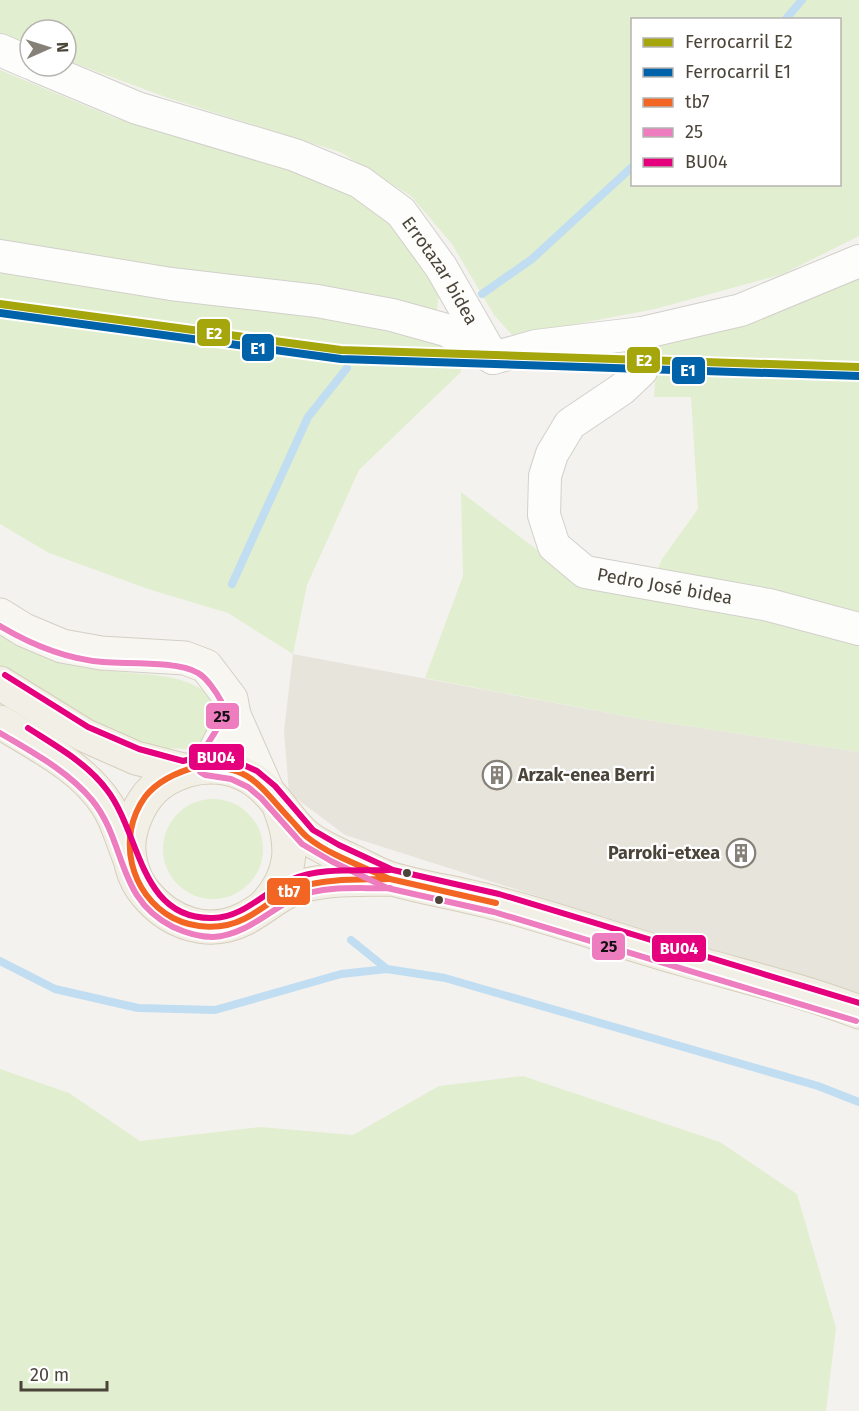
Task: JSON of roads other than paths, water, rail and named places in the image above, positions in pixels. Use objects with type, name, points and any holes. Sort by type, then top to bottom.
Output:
[{"type":"main road","points":[[0,683],[84,735],[136,758],[195,768],[234,770],[252,779],[307,837],[390,879],[505,905],[598,935],[859,1012]]},
{"type":"main road","points":[[0,722],[68,765],[99,794],[109,807],[140,886],[157,908],[175,920],[196,926],[218,927],[244,919],[298,887],[327,882],[390,879]]},
{"type":"main road","points":[[130,861],[129,838],[135,816],[146,796],[163,781],[195,768]]},
{"type":"main road","points":[[266,904],[281,884],[290,851],[288,829],[274,800]]},
{"type":"street","points":[[0,51],[18,58]]},
{"type":"street","name":"Errotazar bidea","points":[[66,78],[137,108],[295,155],[360,182],[401,212],[441,267],[493,358]]},
{"type":"street","name":"Errotazar bidea","points":[[0,256],[171,284],[317,300],[392,315],[446,330],[493,358]]},
{"type":"street","points":[[493,358],[536,346],[642,333],[741,310],[859,261]]},
{"type":"street","name":"Pedro José bidea","points":[[642,333],[641,371],[622,389],[570,424],[552,454],[545,476],[544,514],[554,546],[585,572],[769,605],[859,629]]},
{"type":"street","points":[[0,615],[24,630],[62,646],[101,653],[185,658],[206,666],[231,699],[234,715],[274,800]]},
{"type":"street","points":[[195,768],[234,715]]},
{"type":"waterway","points":[[787,18],[802,0]]},
{"type":"waterway","points":[[482,294],[532,259],[631,168]]},
{"type":"waterway","points":[[232,584],[308,417],[347,368]]},
{"type":"waterway","points":[[351,940],[387,969]]},
{"type":"waterway","points":[[0,961],[55,989],[138,1008],[215,1010],[341,974],[387,969],[445,978],[818,1086],[859,1102]]},
{"type":"rail line","name":"E2","points":[[0,304],[341,350],[859,367]]},
{"type":"rail line","name":"E1","points":[[0,313],[341,359],[859,376]]},
{"type":"place","name":"Arzak-enea Berri","points":[[497,775]]},
{"type":"place","name":"Parroki-etxea","points":[[741,853]]}]
